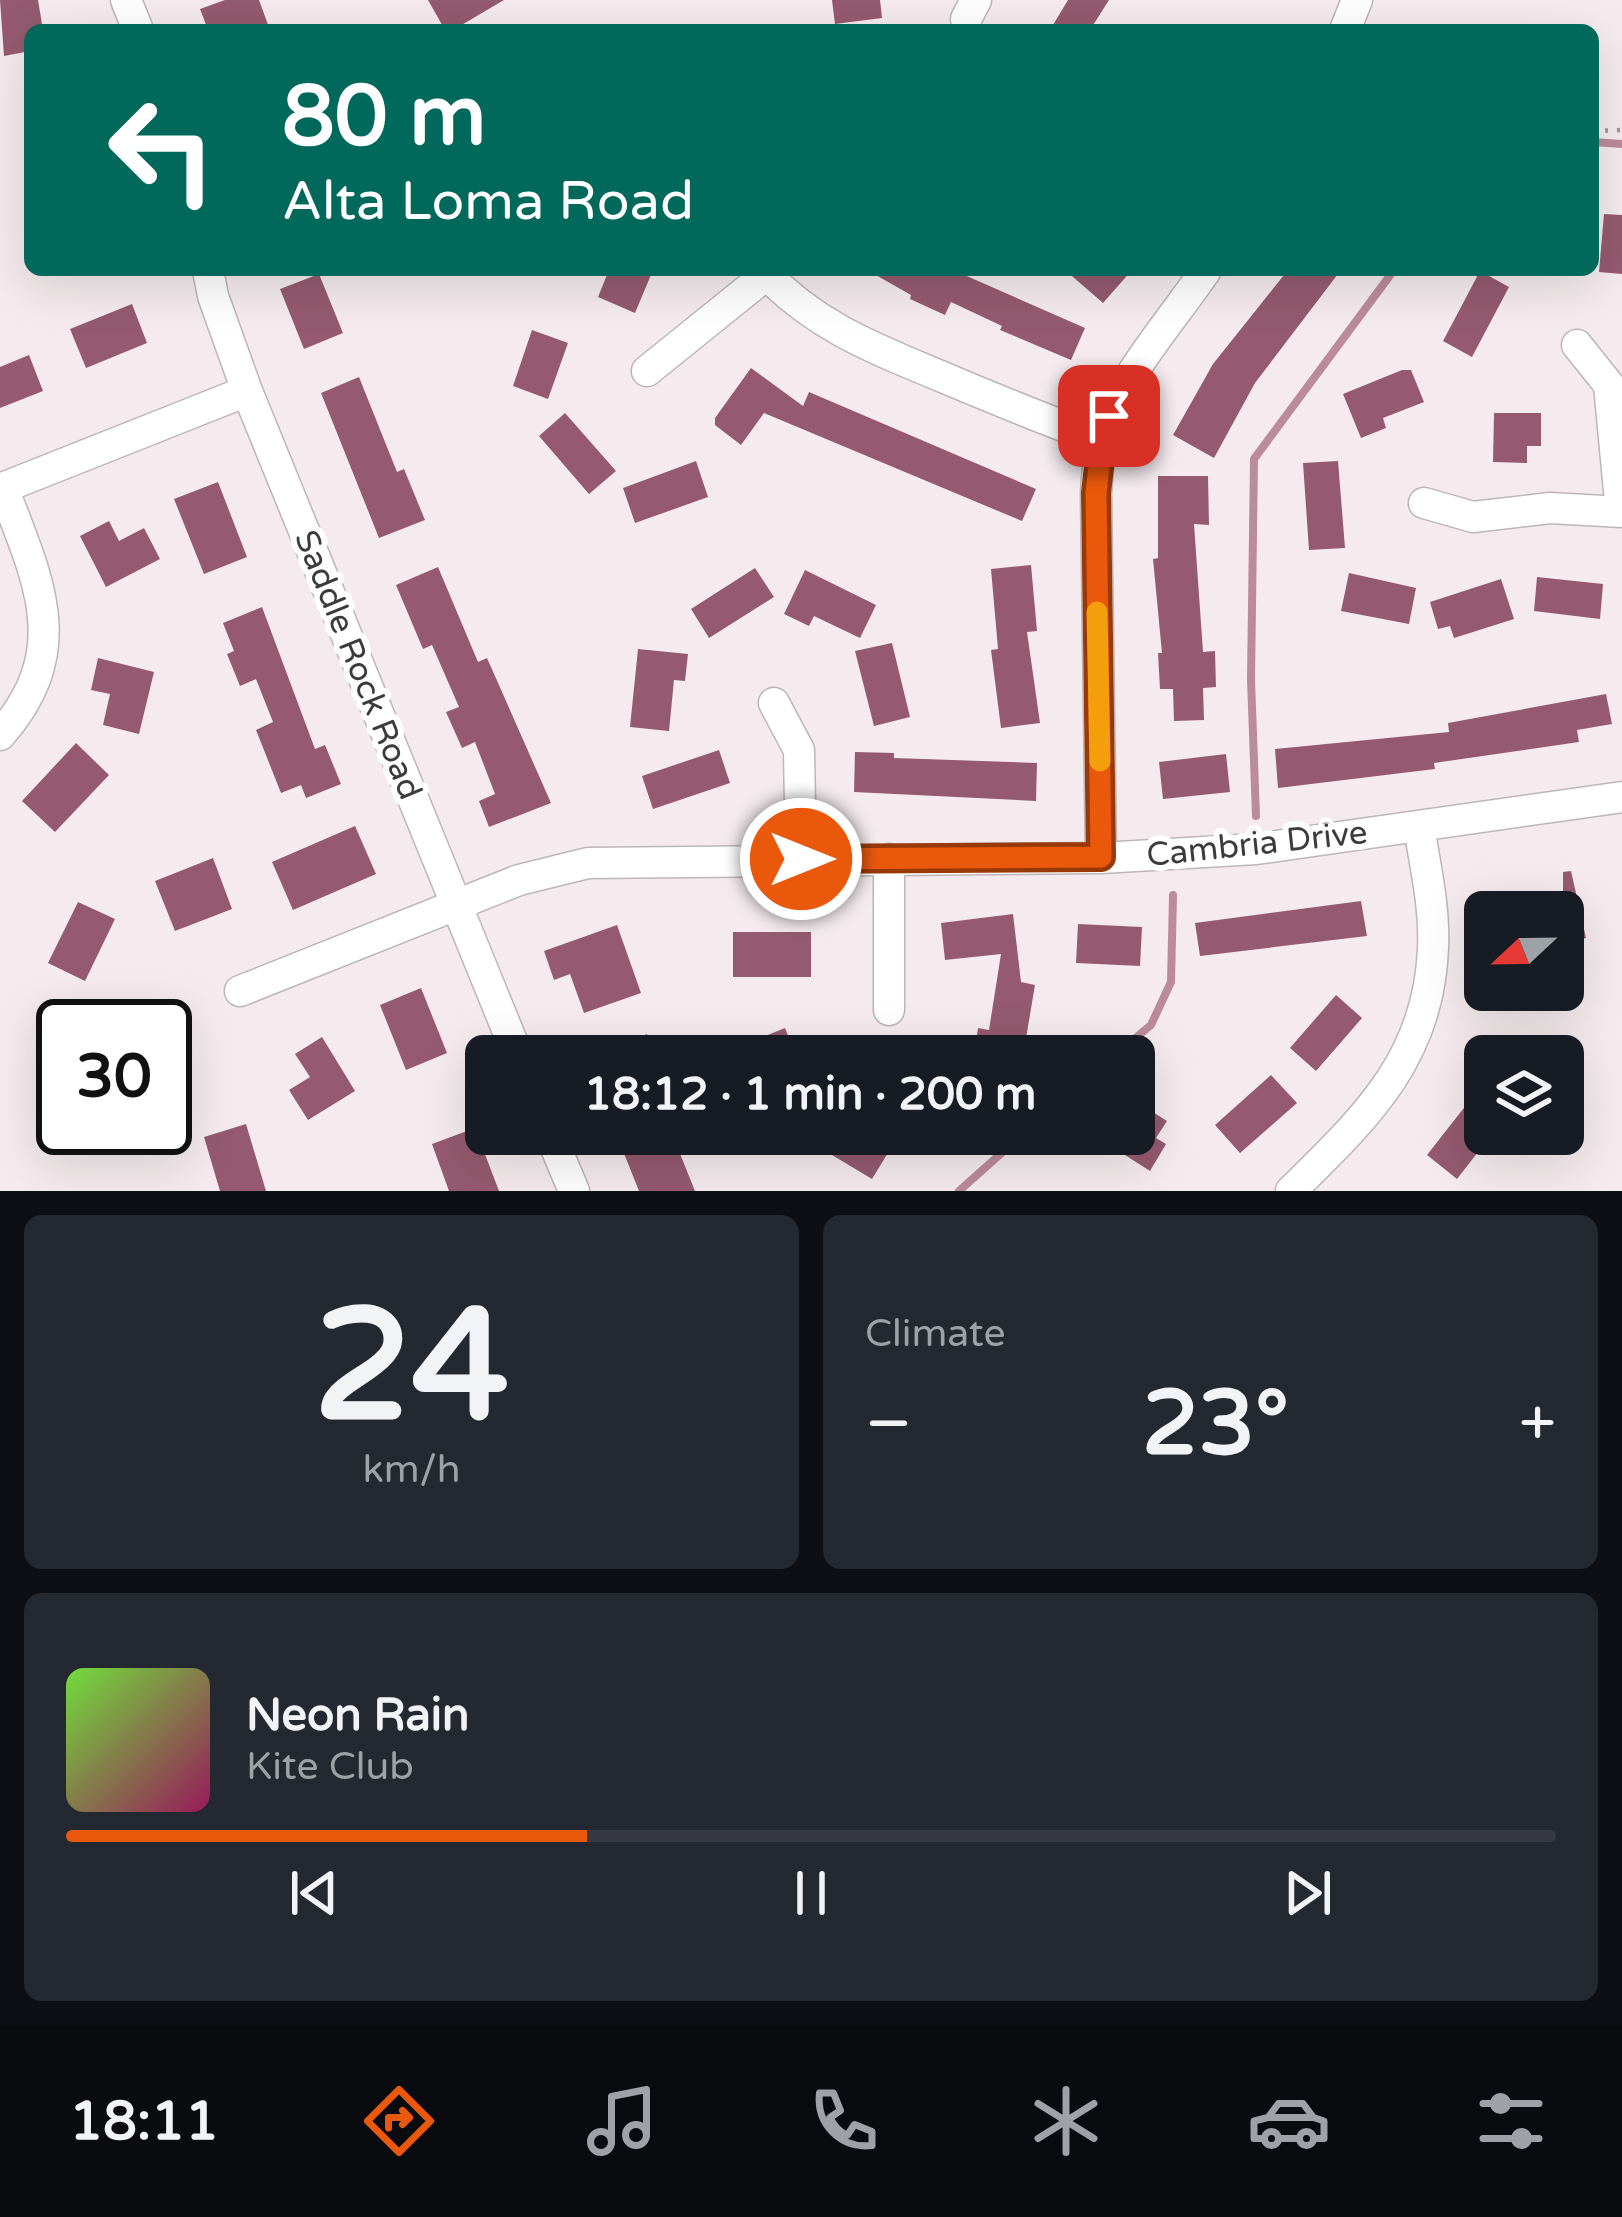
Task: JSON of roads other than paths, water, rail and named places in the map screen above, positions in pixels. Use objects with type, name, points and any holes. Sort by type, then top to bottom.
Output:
[{"type":"street","name":"Saddle Rock Road","points":[[209,276],[247,391],[509,1035]]},
{"type":"street","points":[[647,371],[760,276]]},
{"type":"street","points":[[767,276],[807,312],[852,339],[1037,418],[1102,440]]},
{"type":"street","points":[[1101,857],[1096,493],[1102,440],[1124,389],[1202,276]]},
{"type":"street","points":[[1424,503],[1473,518],[1550,508],[1622,512],[1609,386],[1576,345]]},
{"type":"street","points":[[0,735],[28,696],[40,669],[46,611],[2,488],[247,391]]},
{"type":"street","points":[[773,703],[800,750],[801,859]]},
{"type":"street","name":"Cambria Drive","points":[[240,991],[455,905],[548,871],[588,863],[1101,857],[1256,850],[1622,797]]},
{"type":"street","points":[[1291,1191],[1384,1092],[1406,1059],[1418,1029],[1434,945],[1420,826]]},
{"type":"street","points":[[890,859],[890,1010]]},
{"type":"street","points":[[559,1155],[574,1191]]},
{"type":"waterway","points":[[1599,142],[1622,144]]},
{"type":"waterway","points":[[1256,816],[1251,680],[1254,459],[1390,276]]},
{"type":"waterway","points":[[1139,1035],[1151,1025],[1171,982],[1173,895]]},
{"type":"waterway","points":[[959,1191],[999,1155]]}]
